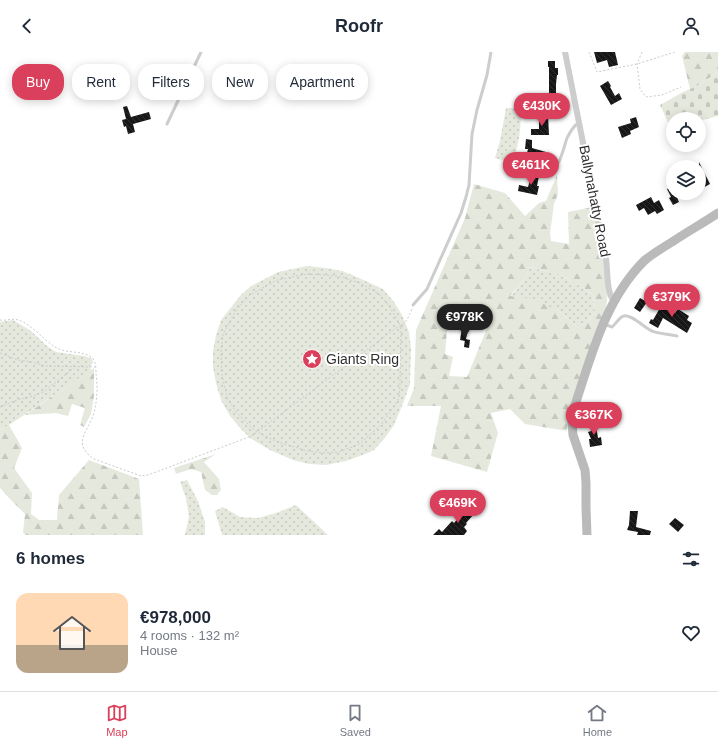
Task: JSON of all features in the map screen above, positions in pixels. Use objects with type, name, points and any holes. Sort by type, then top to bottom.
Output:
[{"type":"main road","points":[[587,535],[585,470],[573,435],[572,423],[573,412],[596,341],[614,301],[634,273],[645,261],[658,250],[718,213]]},
{"type":"street","name":"Ballynahatty Road","points":[[566,52],[606,259],[609,288],[614,301]]},
{"type":"lane","points":[[167,124],[201,52]]},
{"type":"lane","points":[[413,305],[427,289],[461,212],[466,197],[469,185],[472,134],[491,52]]},
{"type":"lane","points":[[528,170],[546,173],[554,170],[572,128],[579,121]]},
{"type":"lane","points":[[603,324],[612,327],[621,317],[630,316],[653,332],[677,336]]},
{"type":"path","points":[[589,52],[598,72],[637,64],[675,52]]},
{"type":"path","points":[[642,52],[637,64],[640,89],[646,97],[662,95],[682,87]]},
{"type":"path","points":[[307,274],[338,276],[360,283],[379,294],[389,306],[401,326],[399,397],[381,425],[358,445],[338,452],[324,453],[308,451],[278,442],[257,432],[251,427],[236,412],[227,397],[222,375],[221,352],[223,334],[237,309],[250,295],[277,280],[307,274]]},
{"type":"path","points":[[0,320],[12,319],[23,322],[57,348],[63,351],[85,354],[94,360],[98,384],[98,396],[93,416],[83,437],[82,444],[85,452],[94,459],[141,476],[148,475],[198,457],[249,437],[257,432],[406,322],[413,305]]},
{"type":"path","points":[[0,353],[18,360],[45,366],[95,367]]},
{"type":"path","points":[[0,408],[43,392],[75,367]]},
{"type":"green space","points":[[685,52],[718,52],[718,72],[699,85],[690,89],[682,56]]},
{"type":"green space","points":[[718,72],[718,116],[706,119],[706,112],[666,112],[666,118],[660,105],[699,85]]},
{"type":"green space","points":[[506,108],[522,108],[519,139],[513,163],[495,158],[500,141]]},
{"type":"green space","points":[[557,175],[558,194],[554,204],[550,233],[551,241],[569,244],[568,212],[593,207],[608,291],[606,309],[593,337],[570,406],[567,431],[525,424],[510,409],[491,413],[498,433],[487,472],[431,456],[441,406],[407,406],[414,388],[416,330],[465,218],[474,184],[505,193],[525,216],[539,203],[546,201]],"holes":[[[530,267],[561,275],[584,288],[593,296],[595,312],[586,323],[577,326],[559,311],[533,299],[510,296],[524,280]],[[461,308],[492,316],[467,377],[449,376],[453,357],[445,354],[447,331]]]},
{"type":"green space","points":[[307,266],[342,271],[383,289],[394,302],[402,315],[409,332],[411,349],[410,384],[394,425],[384,439],[374,450],[368,453],[346,461],[326,465],[309,464],[293,460],[270,450],[250,438],[230,416],[221,400],[213,367],[213,351],[221,320],[240,296],[251,286],[278,272]]},
{"type":"green space","points":[[530,267],[561,275],[584,288],[593,296],[595,312],[586,323],[577,326],[559,311],[510,297],[524,280]]},
{"type":"green space","points":[[13,320],[31,331],[56,352],[85,356],[92,359],[93,363],[90,366],[92,370],[0,430],[0,322]]},
{"type":"green space","points":[[94,368],[94,396],[91,414],[84,427],[80,425],[85,408],[72,404],[68,416],[56,413],[25,415]]},
{"type":"green space","points":[[9,425],[22,448],[14,468],[32,493],[31,514],[39,520],[57,520],[59,495],[89,460],[139,479],[143,535],[25,535],[23,532],[25,514],[0,488],[0,430]]},
{"type":"green space","points":[[216,454],[204,462],[219,479],[221,490],[217,495],[212,495],[205,490],[201,472],[191,469],[176,474],[174,468]]},
{"type":"green space","points":[[187,480],[198,501],[205,522],[205,535],[185,535],[189,516],[186,498],[180,482]]},
{"type":"green space","points":[[296,505],[328,535],[222,535],[215,511],[223,507],[240,517],[258,518]]},
{"type":"building","points":[[594,52],[615,52],[618,65],[609,67],[607,60],[597,63]]},
{"type":"building","points":[[548,61],[555,61],[555,68],[558,68],[556,98],[558,98],[558,104],[556,104],[556,107],[550,107],[549,104]]},
{"type":"building","points":[[608,81],[615,96],[619,93],[622,99],[611,105],[600,86]]},
{"type":"building","points":[[127,106],[131,117],[149,112],[151,119],[133,124],[135,132],[128,134],[126,126],[124,127],[122,120],[126,119],[123,107]]},
{"type":"building","points":[[539,115],[548,115],[549,135],[531,135],[531,129],[539,129]]},
{"type":"building","points":[[636,117],[639,127],[630,131],[631,134],[622,138],[618,127],[631,123],[630,119]]},
{"type":"building","points":[[526,139],[532,140],[532,148],[546,152],[545,158],[539,156],[537,165],[531,164],[533,155],[527,153],[528,149],[525,149]]},
{"type":"building","points":[[532,174],[539,176],[537,195],[518,191],[519,185],[528,187]]},
{"type":"building","points":[[706,176],[710,184],[706,186]]},
{"type":"building","points":[[651,197],[654,203],[659,200],[664,210],[657,214],[655,211],[648,215],[644,208],[639,211],[636,205]]},
{"type":"building","points":[[670,200],[678,200],[679,202],[673,205]]},
{"type":"building","points":[[640,298],[647,302],[640,312],[634,308]]},
{"type":"building","points":[[664,301],[668,303],[665,308],[675,313],[678,309],[689,316],[687,320],[692,323],[687,333],[663,318],[658,328],[649,323],[651,319],[653,320]]},
{"type":"building","points":[[462,328],[468,330],[466,339],[470,340],[469,348],[464,347],[465,341],[460,340]]},
{"type":"building","points":[[595,420],[598,438],[601,437],[602,445],[590,447],[589,439],[591,439],[588,432],[591,431],[590,421]]},
{"type":"building","points":[[470,505],[476,510],[464,527],[467,531],[464,535],[433,535],[439,529],[442,532],[452,521],[454,523]]},
{"type":"building","points":[[630,511],[638,511],[636,527],[651,531],[650,535],[637,535],[638,532],[627,530]]},
{"type":"building","points":[[675,518],[684,525],[678,532],[669,524]]},
{"type":"place","name":"Giants Ring","points":[[312,359]]}]
